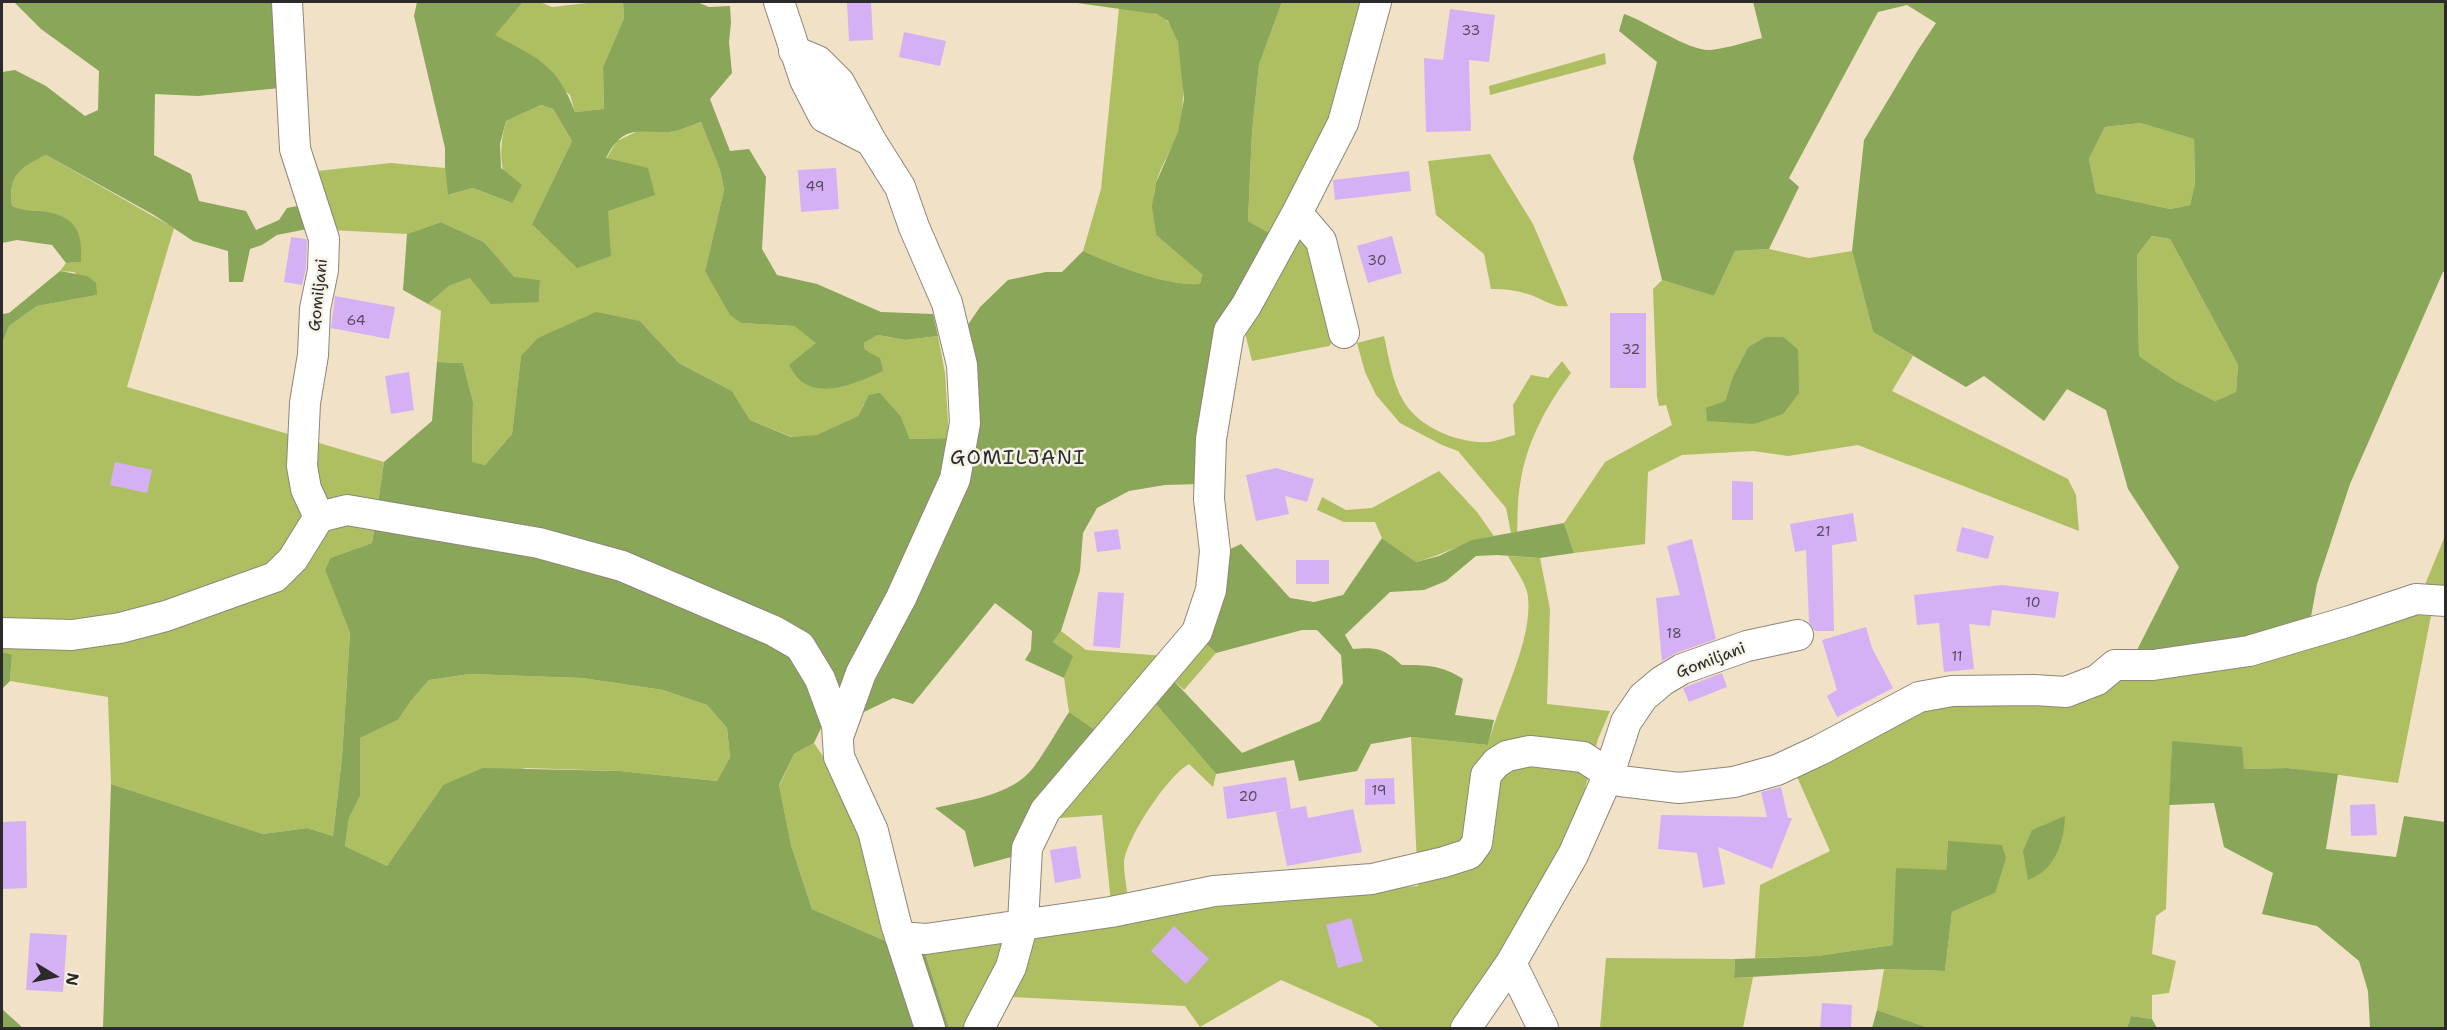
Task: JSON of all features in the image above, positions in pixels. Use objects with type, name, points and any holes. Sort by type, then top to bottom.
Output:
[{"type":"street","name":"Gomiljani","points":[[287,2],[296,149],[324,238],[323,270],[315,309],[314,356],[305,403],[302,466],[306,489],[319,517]]},
{"type":"street","points":[[779,2],[805,80],[824,117],[871,141],[900,187],[914,227],[947,303],[962,365],[965,423],[955,479],[901,598],[861,673],[839,734],[838,757],[873,831],[900,937],[930,1029]]},
{"type":"street","points":[[979,1029],[1011,968],[1023,923],[1027,848],[1045,811],[1197,632],[1211,590],[1215,551],[1209,499],[1211,439],[1229,331],[1246,306],[1297,213],[1343,123],[1376,2]]},
{"type":"street","points":[[1297,213],[1321,241],[1344,333]]},
{"type":"street","points":[[2,633],[72,635],[120,628],[166,616],[275,577],[293,559],[319,517],[347,510],[539,543],[622,566],[774,631],[800,646],[820,679],[839,734]]},
{"type":"street","points":[[900,937],[926,939],[1023,923],[1111,912],[1214,891],[1372,879],[1444,862],[1469,854],[1477,843],[1486,775],[1496,763],[1507,756],[1530,751],[1583,758],[1620,781],[1679,788],[1734,782],[1785,766],[1919,697],[1952,691],[2066,692],[2097,680],[2115,665],[2153,665],[2249,651],[2416,599],[2445,601]]},
{"type":"street","name":"Gomiljani","points":[[1466,1029],[1511,963],[1573,855],[1609,774],[1626,722],[1643,697],[1662,681],[1682,669],[1747,646],[1798,635]]},
{"type":"street","points":[[1511,963],[1544,1029]]},
{"type":"green space","points":[[14,2],[275,2],[280,88],[198,96],[155,94],[154,155],[191,174],[199,201],[246,211],[256,230],[279,220],[287,208],[303,205],[307,229],[277,235],[262,245],[250,249],[243,282],[229,282],[228,251],[193,241],[154,215],[46,155],[29,164],[14,180],[11,195],[12,206],[22,210],[52,213],[68,220],[78,232],[81,262],[66,263],[52,245],[17,240],[2,243],[2,72],[15,70],[46,86],[85,116],[98,110],[99,71],[41,29]]},
{"type":"green space","points":[[417,2],[523,2],[495,35],[544,64],[561,83],[575,112],[604,109],[603,67],[624,18],[623,2],[697,2],[709,7],[730,6],[729,42],[732,73],[710,99],[730,151],[749,149],[766,177],[762,249],[777,275],[817,284],[881,312],[933,314],[938,336],[905,340],[878,335],[864,343],[865,350],[880,358],[883,371],[853,383],[820,388],[810,386],[799,379],[789,365],[816,343],[794,326],[741,323],[730,315],[705,271],[724,190],[720,170],[701,122],[669,132],[632,133],[625,135],[613,147],[606,158],[648,168],[655,195],[608,211],[611,256],[577,268],[532,224],[572,141],[553,109],[541,105],[506,121],[500,144],[501,168],[522,185],[512,203],[473,188],[448,195],[445,148],[414,16]]},
{"type":"green space","points":[[523,2],[540,2],[552,7],[596,2],[623,2],[624,18],[603,67],[604,109],[575,112],[570,95],[494,35]]},
{"type":"green space","points":[[1070,2],[1282,2],[1259,65],[1252,132],[1248,221],[1271,234],[1200,484],[1165,485],[1129,491],[1097,508],[1083,533],[1080,571],[1061,631],[1053,642],[1073,656],[1064,678],[1025,660],[1031,650],[1032,631],[995,603],[913,704],[893,698],[864,712],[836,696],[814,743],[794,754],[779,785],[791,845],[812,909],[888,942],[924,950],[949,1028],[103,1028],[111,784],[263,834],[307,828],[333,836],[342,757],[350,633],[325,570],[330,558],[372,543],[384,462],[432,421],[437,362],[463,363],[473,402],[472,462],[485,465],[512,434],[521,356],[538,338],[596,312],[640,321],[679,363],[732,391],[750,420],[791,437],[817,435],[858,416],[869,395],[880,393],[901,417],[910,439],[949,438],[967,326],[980,307],[1008,280],[1046,272],[1062,272],[1083,251],[1156,278],[1171,282],[1200,284],[1202,274],[1156,235],[1152,206],[1156,183],[1178,132],[1184,99],[1178,42],[1168,21],[1156,14]],"holes":[[[470,674],[582,678],[663,690],[707,705],[727,728],[730,757],[717,781],[620,771],[483,768],[443,785],[387,866],[345,846],[349,818],[360,796],[360,738],[398,720],[429,680]]]},
{"type":"green space","points":[[1282,2],[1366,2],[1332,119],[1271,234],[1248,221],[1252,132],[1259,65]]},
{"type":"green space","points":[[1753,2],[2445,2],[2445,272],[2443,272],[2350,484],[2317,584],[2310,622],[2249,638],[2135,654],[2179,567],[2128,489],[2106,410],[2067,389],[2044,421],[1984,376],[1966,387],[1873,332],[1852,251],[1864,140],[1936,23],[1907,5],[1878,12],[1789,178],[1799,187],[1769,249],[1735,251],[1714,296],[1662,280],[1633,158],[1657,62],[1619,31],[1624,14],[1702,49],[1717,49],[1762,38]],"holes":[[[2140,123],[2194,139],[2195,184],[2190,205],[2170,209],[2096,193],[2089,159],[2105,127]],[[2152,236],[2170,239],[2238,365],[2236,392],[2215,401],[2176,381],[2139,356],[2137,255]]]},
{"type":"green space","points":[[1119,8],[1162,17],[1174,30],[1178,43],[1183,75],[1181,122],[1158,177],[1154,191],[1154,216],[1156,235],[1202,273],[1200,284],[1171,282],[1156,278],[1083,251],[1101,189]]},
{"type":"green space","points":[[1605,53],[1606,64],[1490,95],[1489,86]]},
{"type":"green space","points":[[541,105],[553,109],[572,141],[532,224],[608,211],[606,159],[617,141],[640,130],[671,132],[701,122],[720,170],[724,190],[705,271],[741,323],[794,326],[817,343],[789,366],[865,350],[864,343],[878,335],[905,340],[938,336],[945,373],[949,438],[910,439],[901,417],[864,404],[858,416],[817,436],[792,437],[750,420],[732,391],[679,363],[640,321],[521,356],[512,434],[485,465],[472,463],[473,402],[463,363],[437,362],[441,311],[428,304],[449,286],[470,278],[539,302],[540,280],[514,278],[484,242],[441,222],[407,234],[330,230],[317,171],[391,163],[445,168],[449,195],[473,188],[512,203],[501,154],[506,121]]},
{"type":"green space","points":[[2140,123],[2194,139],[2195,185],[2190,205],[2170,209],[2096,193],[2089,159],[2105,127]]},
{"type":"green space","points":[[1490,154],[1533,224],[1568,306],[1552,304],[1519,292],[1491,289],[1484,254],[1436,215],[1428,161]]},
{"type":"green space","points":[[46,155],[174,228],[127,387],[384,462],[372,543],[330,558],[325,570],[350,633],[342,757],[333,836],[307,828],[263,834],[111,784],[108,697],[10,681],[12,656],[2,652],[2,344],[9,326],[37,306],[97,295],[74,272],[60,271],[66,263],[81,262],[41,211],[20,210],[12,206],[12,187],[18,174],[29,164]]},
{"type":"green space","points":[[441,222],[484,242],[514,277],[540,280],[539,302],[491,304],[470,278],[449,286],[428,304],[403,290],[407,234]]},
{"type":"green space","points":[[1303,234],[1336,339],[1329,346],[1252,361],[1243,325]]},
{"type":"green space","points":[[2152,236],[2170,239],[2238,365],[2236,392],[2215,401],[2176,381],[2139,356],[2137,255]]},
{"type":"green space","points":[[1769,249],[1809,258],[1852,251],[1873,332],[1913,356],[1892,391],[2068,479],[2076,495],[2079,531],[1858,445],[1788,456],[1753,451],[1682,455],[1648,472],[1645,544],[1574,553],[1564,523],[1605,462],[1672,425],[1666,405],[1659,406],[1657,397],[1653,289],[1662,280],[1714,296],[1735,251]],"holes":[[[1765,337],[1782,337],[1798,349],[1725,401],[1733,376],[1748,347]]]},
{"type":"green space","points":[[60,271],[87,276],[96,283],[97,295],[37,306],[9,326],[2,344],[2,314],[9,313]]},
{"type":"green space","points":[[1384,336],[1391,370],[1404,402],[1411,411],[1430,427],[1465,440],[1489,442],[1515,435],[1513,405],[1531,375],[1548,378],[1562,361],[1571,373],[1545,412],[1527,454],[1519,491],[1517,532],[1511,533],[1506,508],[1458,451],[1400,423],[1376,395],[1365,372],[1357,343]]},
{"type":"green space","points":[[1765,337],[1783,337],[1798,349],[1799,393],[1783,414],[1754,424],[1707,421],[1706,408],[1725,401],[1733,376],[1748,347]]},
{"type":"green space","points":[[1439,471],[1477,512],[1494,536],[1416,562],[1382,538],[1375,522],[1344,522],[1317,510],[1322,497],[1346,510],[1372,508]]},
{"type":"green space","points":[[1564,523],[1574,553],[1540,558],[1476,556],[1446,581],[1424,590],[1390,592],[1345,635],[1353,649],[1379,650],[1390,655],[1402,665],[1434,667],[1463,679],[1455,715],[1494,720],[1488,745],[1411,737],[1371,744],[1357,771],[1299,781],[1294,760],[1216,774],[1155,703],[1173,680],[1242,753],[1320,721],[1343,683],[1341,655],[1317,630],[1302,630],[1216,653],[1202,640],[1224,552],[1241,544],[1290,598],[1314,602],[1343,595],[1382,538],[1416,562],[1439,556],[1472,540]]},
{"type":"green space","points":[[2445,536],[2445,590],[2424,587]]},
{"type":"green space","points":[[1508,556],[1540,558],[1550,609],[1547,704],[1610,711],[1598,739],[1581,804],[1556,863],[1457,1028],[1380,1028],[1369,1019],[1281,980],[1200,1027],[1185,1006],[1012,997],[1032,932],[1214,900],[1418,886],[1411,737],[1488,745],[1514,671],[1528,614],[1528,597],[1525,587]]},
{"type":"green space","points":[[2407,614],[2431,616],[2398,783],[2288,768],[2244,769],[2172,741],[2166,909],[2156,916],[2152,954],[2176,961],[2169,993],[2152,995],[2152,1019],[2131,1016],[2127,1028],[1929,1028],[1877,1010],[1884,969],[1945,971],[1952,912],[1995,893],[1948,841],[1946,870],[1893,945],[1817,956],[1755,958],[1760,885],[1830,851],[1794,770],[1916,712],[2153,674]]},
{"type":"green space","points":[[1061,631],[1086,650],[1165,656],[1101,734],[1069,712],[1064,678],[1072,656],[1053,642]]},
{"type":"green space","points":[[1202,640],[1216,653],[1184,690],[1173,680]]},
{"type":"green space","points":[[2,652],[12,655],[10,681],[2,689]]},
{"type":"green space","points":[[470,674],[582,678],[663,690],[707,705],[727,728],[730,757],[717,781],[620,771],[526,768],[443,785],[387,866],[345,846],[349,818],[360,796],[360,738],[398,720],[429,680]]},
{"type":"green space","points":[[1155,703],[1216,774],[1213,787],[1189,764],[1180,770],[1159,794],[1139,824],[1126,853],[1124,868],[1128,900],[1111,903],[1102,815],[1047,819]]},
{"type":"green space","points":[[1069,712],[1101,734],[1015,856],[974,867],[965,831],[935,808],[975,799],[1013,785],[1033,768]]},
{"type":"green space","points":[[2172,741],[2242,747],[2244,769],[2288,768],[2338,774],[2326,849],[2396,857],[2404,816],[2445,822],[2445,1028],[2370,1028],[2368,991],[2359,961],[2317,926],[2262,914],[2273,873],[2224,847],[2214,803],[2169,805]]},
{"type":"green space","points":[[814,743],[841,783],[861,828],[888,942],[812,909],[791,845],[779,786],[794,754]]},
{"type":"green space","points":[[2065,816],[2063,836],[2056,854],[2045,870],[2028,880],[2023,851],[2032,830]]},
{"type":"green space","points":[[1948,841],[2002,845],[2006,858],[1995,893],[1952,912],[1945,971],[1884,969],[1734,978],[1735,959],[1817,956],[1893,945],[1896,868],[1946,870]]},
{"type":"green space","points":[[1006,937],[1001,964],[969,1028],[949,1028],[924,950]]},
{"type":"green space","points":[[1606,958],[1735,959],[1734,978],[1753,977],[1743,1028],[1600,1028]]},
{"type":"green space","points":[[2,1009],[23,1028],[2,1028]]},
{"type":"green space","points":[[1877,1010],[1929,1028],[1872,1028]]},
{"type":"green space","points":[[2131,1016],[2152,1019],[2157,1028],[2127,1028]]},
{"type":"building","points":[[847,2],[871,2],[873,40],[849,41]]},
{"type":"building","points":[[1450,9],[1495,15],[1489,62],[1469,60],[1471,131],[1426,132],[1424,58],[1443,60]]},
{"type":"building","points":[[904,32],[946,41],[940,66],[899,57]]},
{"type":"building","points":[[836,168],[839,209],[801,212],[798,170]]},
{"type":"building","points":[[1409,171],[1411,191],[1335,200],[1333,180]]},
{"type":"building","points":[[1392,236],[1402,273],[1368,283],[1357,246]]},
{"type":"building","points":[[291,237],[307,241],[306,268],[302,285],[284,282]]},
{"type":"building","points":[[335,296],[395,307],[389,339],[331,328]]},
{"type":"building","points":[[1610,313],[1646,313],[1646,388],[1610,388]]},
{"type":"building","points":[[409,372],[414,410],[391,414],[385,376]]},
{"type":"building","points":[[115,462],[152,470],[147,493],[110,485]]},
{"type":"building","points":[[1276,468],[1314,479],[1307,502],[1285,496],[1289,514],[1256,521],[1246,475]]},
{"type":"building","points":[[1732,481],[1753,482],[1753,520],[1732,520]]},
{"type":"building","points":[[1853,513],[1857,541],[1832,545],[1834,631],[1815,631],[1809,622],[1806,550],[1795,552],[1790,524]]},
{"type":"building","points":[[1962,527],[1994,536],[1988,559],[1956,551]]},
{"type":"building","points":[[1118,529],[1121,549],[1097,552],[1094,532]]},
{"type":"building","points":[[1692,539],[1716,639],[1676,653],[1662,661],[1656,598],[1680,595],[1667,546]]},
{"type":"building","points":[[1296,560],[1329,560],[1329,584],[1296,584]]},
{"type":"building","points":[[2002,585],[2059,592],[2055,618],[1992,610],[1990,626],[1969,624],[1974,669],[1944,672],[1939,623],[1917,625],[1914,595]]},
{"type":"building","points":[[1098,592],[1124,593],[1120,648],[1093,646]]},
{"type":"building","points":[[1866,627],[1872,648],[1893,688],[1837,717],[1827,696],[1837,690],[1822,640]]},
{"type":"building","points":[[1722,673],[1727,687],[1689,702],[1683,688]]},
{"type":"building","points":[[1286,777],[1291,809],[1306,806],[1308,818],[1353,809],[1362,852],[1287,866],[1276,812],[1285,810],[1227,819],[1223,787]]},
{"type":"building","points":[[1394,778],[1395,804],[1365,805],[1365,779]]},
{"type":"building","points":[[1781,787],[1788,818],[1792,818],[1772,869],[1718,847],[1725,884],[1703,888],[1697,853],[1658,849],[1661,815],[1767,817],[1761,792]]},
{"type":"building","points":[[2375,804],[2377,835],[2351,836],[2350,805]]},
{"type":"building","points":[[26,821],[27,888],[2,889],[2,822]]},
{"type":"building","points":[[1076,846],[1081,878],[1055,883],[1050,850]]},
{"type":"building","points":[[1351,918],[1363,961],[1338,968],[1326,925]]},
{"type":"building","points":[[1174,926],[1209,959],[1186,984],[1151,951]]},
{"type":"building","points":[[30,933],[67,935],[63,992],[26,990]]},
{"type":"building","points":[[1822,1003],[1852,1005],[1851,1029],[1820,1029]]},
{"type":"district","name":"GOMILJANI","points":[[1018,459]]}]
